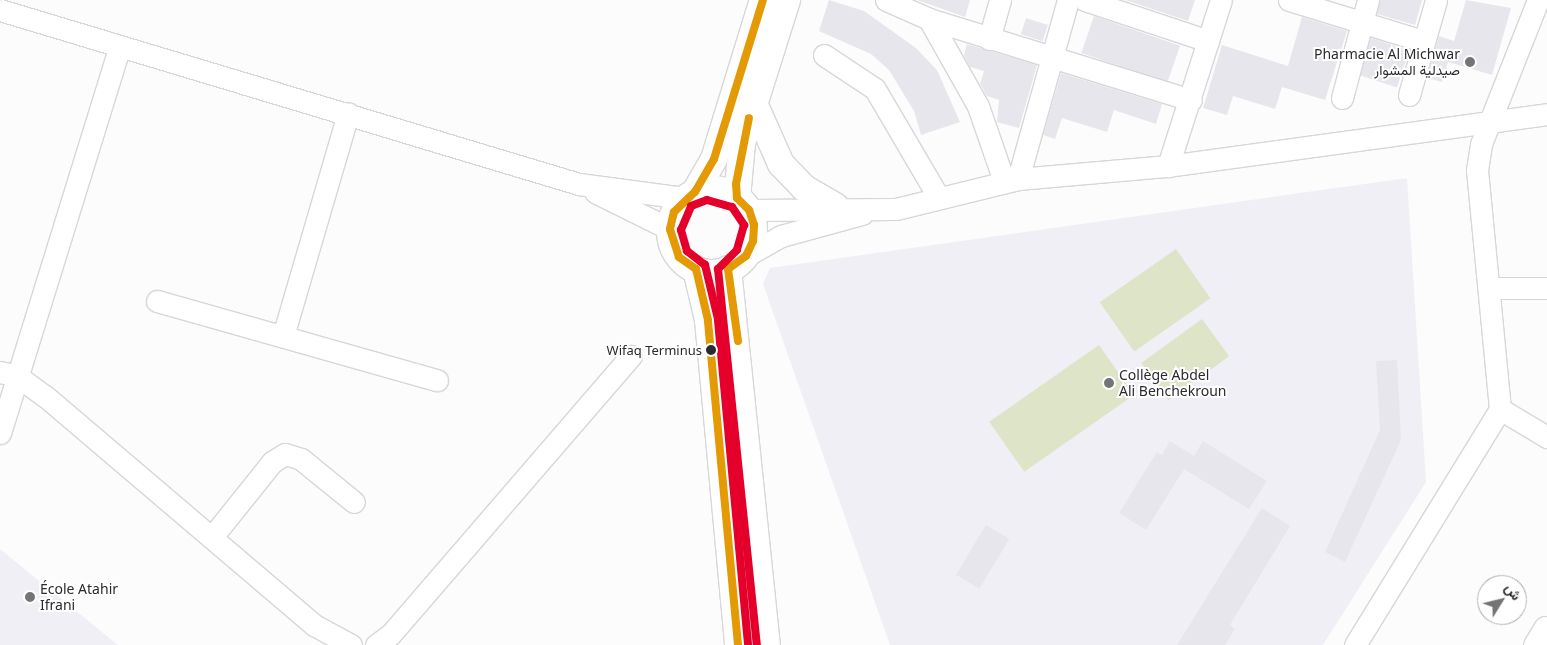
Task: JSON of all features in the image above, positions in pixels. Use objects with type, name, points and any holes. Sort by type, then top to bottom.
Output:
[{"type":"street","points":[[670,229],[714,159],[762,0]]},
{"type":"street","points":[[767,645],[737,262],[753,241],[743,204],[738,157],[787,0]]},
{"type":"street","points":[[989,39],[1000,0]]},
{"type":"street","points":[[1011,180],[1052,59],[1068,0]]},
{"type":"street","points":[[1085,0],[1208,41]]},
{"type":"street","points":[[1168,166],[1191,100],[1221,0]]},
{"type":"street","points":[[1289,0],[1423,40]]},
{"type":"street","points":[[1342,98],[1360,21],[1368,0]]},
{"type":"street","points":[[1409,95],[1423,40],[1436,0]]},
{"type":"street","points":[[893,1],[929,19],[989,39],[1191,100]]},
{"type":"street","points":[[1355,645],[1500,409],[1477,170],[1481,144],[1494,120],[1534,1]]},
{"type":"street","points":[[0,10],[348,113],[579,184],[670,229],[679,257],[696,269],[708,320],[738,645]]},
{"type":"street","points":[[929,19],[985,122],[1011,180]]},
{"type":"street","points":[[0,433],[8,374],[120,46]]},
{"type":"street","points":[[824,55],[875,89],[939,198]]},
{"type":"street","points":[[754,103],[782,164],[804,188],[835,206]]},
{"type":"street","points":[[283,336],[348,113]]},
{"type":"street","points":[[696,269],[737,262],[781,236],[875,210],[939,198],[1011,180],[1168,166],[1547,114]]},
{"type":"street","points":[[579,184],[690,195],[718,190],[743,204],[835,206],[875,210]]},
{"type":"street","points":[[1489,288],[1547,288]]},
{"type":"street","points":[[158,301],[437,380]]},
{"type":"street","points":[[376,645],[390,635],[631,356]]},
{"type":"street","points":[[8,374],[212,537],[314,625],[351,645]]},
{"type":"street","points":[[1500,409],[1547,437]]},
{"type":"street","points":[[212,537],[272,462],[285,454],[301,459],[354,502]]},
{"type":"street","points":[[1534,645],[1546,627]]},
{"type":"shaded area","name":"Collège Abdel Ali Benchekroun","points":[[1407,178],[1426,482],[1323,645],[890,645],[763,284],[770,268]]},
{"type":"shaded area","name":"École Atahir Ifrani","points":[[0,549],[118,645],[0,645]]},
{"type":"green space","points":[[1176,249],[1210,298],[1134,351],[1100,302]]},
{"type":"green space","points":[[1202,319],[1229,356],[1168,400],[1141,363]]},
{"type":"green space","points":[[1099,345],[1134,395],[1024,472],[989,422]]},
{"type":"building","points":[[829,0],[864,11],[916,48],[937,70],[960,122],[921,135],[914,111],[889,70],[871,54],[819,31]]},
{"type":"building","points":[[917,0],[970,0],[965,17]]},
{"type":"building","points":[[1125,0],[1195,0],[1188,21]]},
{"type":"building","points":[[1380,0],[1422,0],[1415,25],[1377,14]]},
{"type":"building","points":[[1466,0],[1511,8],[1492,75],[1448,62],[1442,82],[1427,78],[1439,36],[1454,41]]},
{"type":"building","points":[[1094,16],[1180,46],[1167,83],[1081,53]]},
{"type":"building","points":[[1302,17],[1347,31],[1325,100],[1282,87],[1275,109],[1233,96],[1227,115],[1203,108],[1222,45],[1288,66]]},
{"type":"building","points":[[1026,18],[1048,25],[1043,41],[1021,34]]},
{"type":"building","points":[[1371,38],[1409,50],[1397,87],[1359,75]]},
{"type":"building","points":[[967,44],[1037,65],[1019,128],[997,122],[999,100],[987,96],[980,84],[984,71],[970,67],[964,55]]},
{"type":"building","points":[[1061,73],[1162,104],[1156,124],[1114,110],[1107,132],[1062,118],[1055,139],[1043,135]]},
{"type":"building","points":[[1397,360],[1401,440],[1345,562],[1325,552],[1380,430],[1376,361]]},
{"type":"building","points":[[1170,441],[1194,456],[1203,441],[1267,481],[1249,509],[1184,469],[1146,530],[1119,513],[1157,452],[1162,455]]},
{"type":"building","points":[[1262,508],[1290,526],[1230,625],[1235,629],[1225,645],[1177,645]]},
{"type":"building","points":[[986,525],[1009,539],[979,589],[956,575]]},
{"type":"transit line","points":[[738,645],[708,320],[696,269],[679,257],[670,229],[674,212],[695,192],[714,159],[763,0]]},
{"type":"transit line","points":[[738,341],[728,269],[746,256],[753,241],[754,225],[749,210],[737,198],[736,184],[749,118]]},
{"type":"transit line","points":[[748,644],[718,319],[705,265],[687,251],[681,230],[691,206],[707,200],[732,207],[744,225],[737,250],[718,269],[757,645]]},
{"type":"place","name":"Pharmacie Al Michwar صيدلية المشوار","points":[[1470,62]]},
{"type":"place","name":"Wifaq Terminus","points":[[711,350]]},
{"type":"place","name":"Collège Abdel Ali Benchekroun","points":[[1109,383]]},
{"type":"place","name":"École Atahir Ifrani","points":[[30,597]]}]
